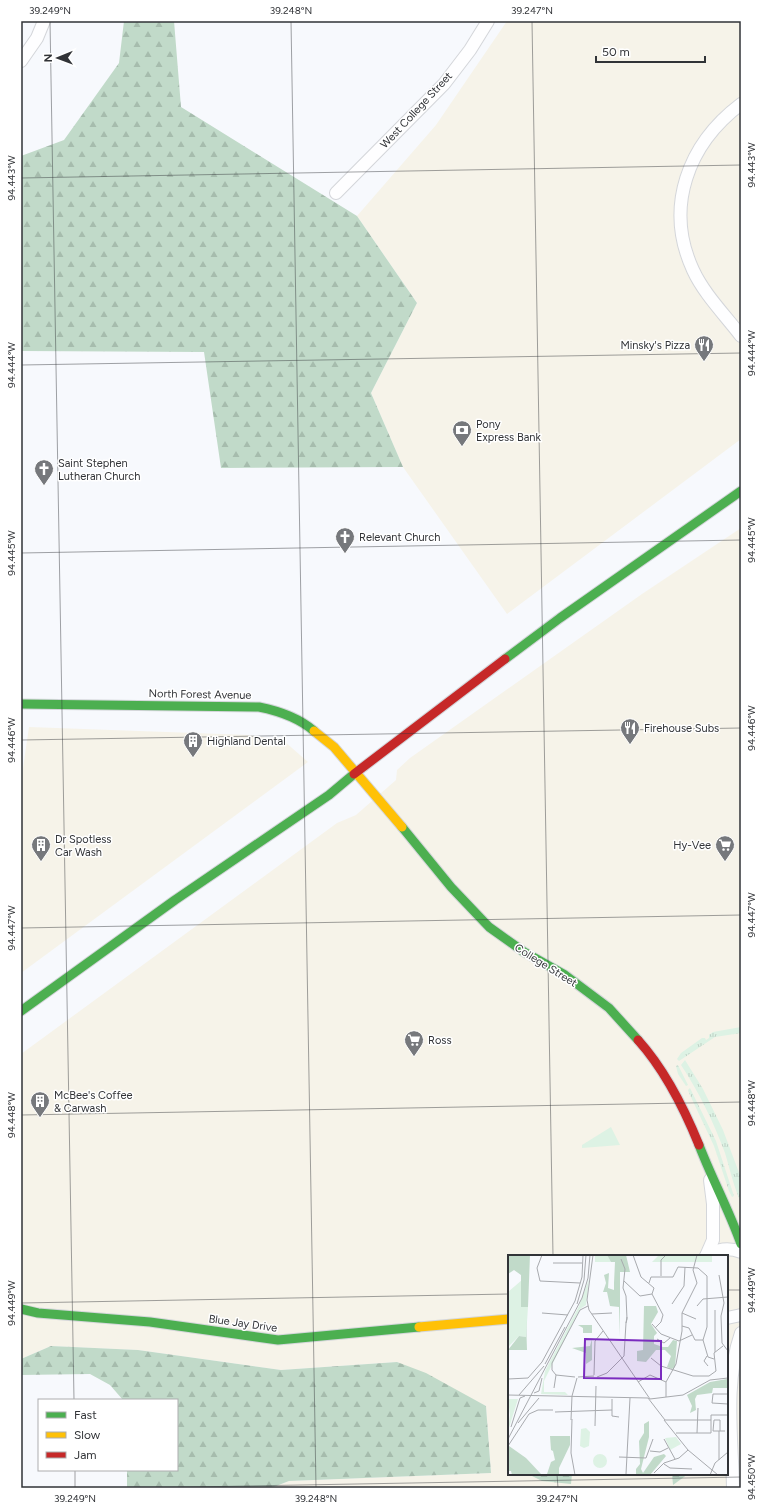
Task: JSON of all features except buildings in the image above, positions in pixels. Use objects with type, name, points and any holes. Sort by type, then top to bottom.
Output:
[{"type":"street","points":[[21,61],[37,38],[44,21]]},
{"type":"street","name":"West College Street","points":[[336,193],[444,84],[470,50],[488,21]]},
{"type":"street","points":[[741,104],[710,132],[699,147],[685,181],[681,218],[686,254],[693,271],[702,287],[741,336]]},
{"type":"street","points":[[21,1011],[175,900],[329,795],[356,772],[560,618],[741,491]]},
{"type":"street","name":"North Forest Avenue","points":[[21,704],[200,705],[276,710],[306,724],[334,747],[356,772]]},
{"type":"street","name":"College Street","points":[[356,772],[433,866],[489,927],[524,952],[565,975],[609,1008],[650,1053],[686,1113],[710,1173],[730,1212],[741,1244]]},
{"type":"street","name":"College Street","points":[[706,1255],[713,1240],[713,1204],[710,1173]]},
{"type":"street","points":[[708,1255],[715,1251],[724,1249],[741,1252]]},
{"type":"street","name":"Blue Jay Drive","points":[[21,1309],[38,1313],[150,1322],[278,1340],[508,1319]]},
{"type":"street","points":[[728,1318],[741,1315]]},
{"type":"street","points":[[734,1488],[731,1406],[734,1353],[741,1333]]},
{"type":"street","points":[[728,1391],[731,1406]]},
{"type":"shaded area","points":[[507,21],[741,21],[741,439],[507,614],[403,467],[371,393],[417,303],[357,216],[436,125]]},
{"type":"shaded area","points":[[741,528],[741,1488],[271,1488],[289,1481],[491,1473],[486,1406],[397,1362],[281,1370],[138,1350],[51,1346],[21,1359],[21,1054],[337,823],[356,815],[396,780],[397,770],[410,758],[642,594]]},
{"type":"shaded area","points":[[29,727],[249,735],[284,741],[308,762],[21,973],[21,782]]},
{"type":"green space","points":[[124,21],[174,21],[181,107],[357,216],[417,303],[371,393],[403,467],[221,468],[204,352],[21,351],[21,156],[64,140],[119,63]]},
{"type":"green space","points":[[741,1027],[741,1033],[715,1037],[679,1061],[677,1059],[681,1053],[702,1038],[705,1038],[706,1040],[709,1038],[709,1035],[713,1032]]},
{"type":"green space","points":[[685,1060],[703,1089],[723,1130],[741,1178],[741,1203],[716,1130],[706,1108],[681,1065]]},
{"type":"green space","points":[[678,1065],[688,1085],[686,1086],[678,1074],[676,1066]]},
{"type":"green space","points":[[690,1088],[716,1141],[734,1196],[732,1197],[714,1146],[689,1093],[688,1090]]},
{"type":"green space","points":[[611,1127],[620,1145],[582,1148],[582,1145]]},
{"type":"green space","points":[[51,1346],[138,1350],[281,1370],[397,1362],[426,1373],[486,1406],[491,1473],[289,1481],[271,1488],[127,1488],[127,1471],[178,1471],[178,1399],[122,1399],[110,1385],[90,1374],[21,1375],[21,1359]]},
{"type":"green space","points":[[530,1475],[572,1475],[571,1484],[542,1481]]},
{"type":"green space","points":[[672,1475],[687,1475],[673,1485]]},
{"type":"traffic: fast","points":[[505,659],[560,618],[741,491]]},
{"type":"traffic: fast","points":[[21,704],[259,707],[302,722],[314,731]]},
{"type":"traffic: fast","points":[[21,1011],[175,900],[329,795],[354,774]]},
{"type":"traffic: fast","points":[[402,827],[451,887],[489,927],[524,952],[565,975],[609,1008],[638,1040]]},
{"type":"traffic: fast","points":[[699,1145],[741,1244]]},
{"type":"traffic: fast","points":[[21,1309],[38,1313],[150,1322],[278,1340],[419,1327]]},
{"type":"traffic: slow","points":[[314,731],[334,747],[402,827]]},
{"type":"traffic: slow","points":[[419,1327],[508,1319]]},
{"type":"traffic: jam","points":[[354,774],[505,659]]},
{"type":"traffic: jam","points":[[638,1040],[657,1064],[673,1090],[699,1145]]},
{"type":"place","name":"Minsky's Pizza","points":[[704,362]]},
{"type":"place","name":"Pony Express Bank","points":[[462,447]]},
{"type":"place","name":"Saint Stephen Lutheran Church","points":[[44,486]]},
{"type":"place","name":"Relevant Church","points":[[345,554]]},
{"type":"place","name":"Firehouse Subs","points":[[630,745]]},
{"type":"place","name":"Highland Dental","points":[[193,758]]},
{"type":"place","name":"Dr Spotless Car Wash","points":[[41,862]]},
{"type":"place","name":"Hy-Vee","points":[[725,862]]},
{"type":"place","name":"Ross","points":[[414,1057]]},
{"type":"place","name":"McBee's Coffee & Carwash","points":[[40,1118]]}]
